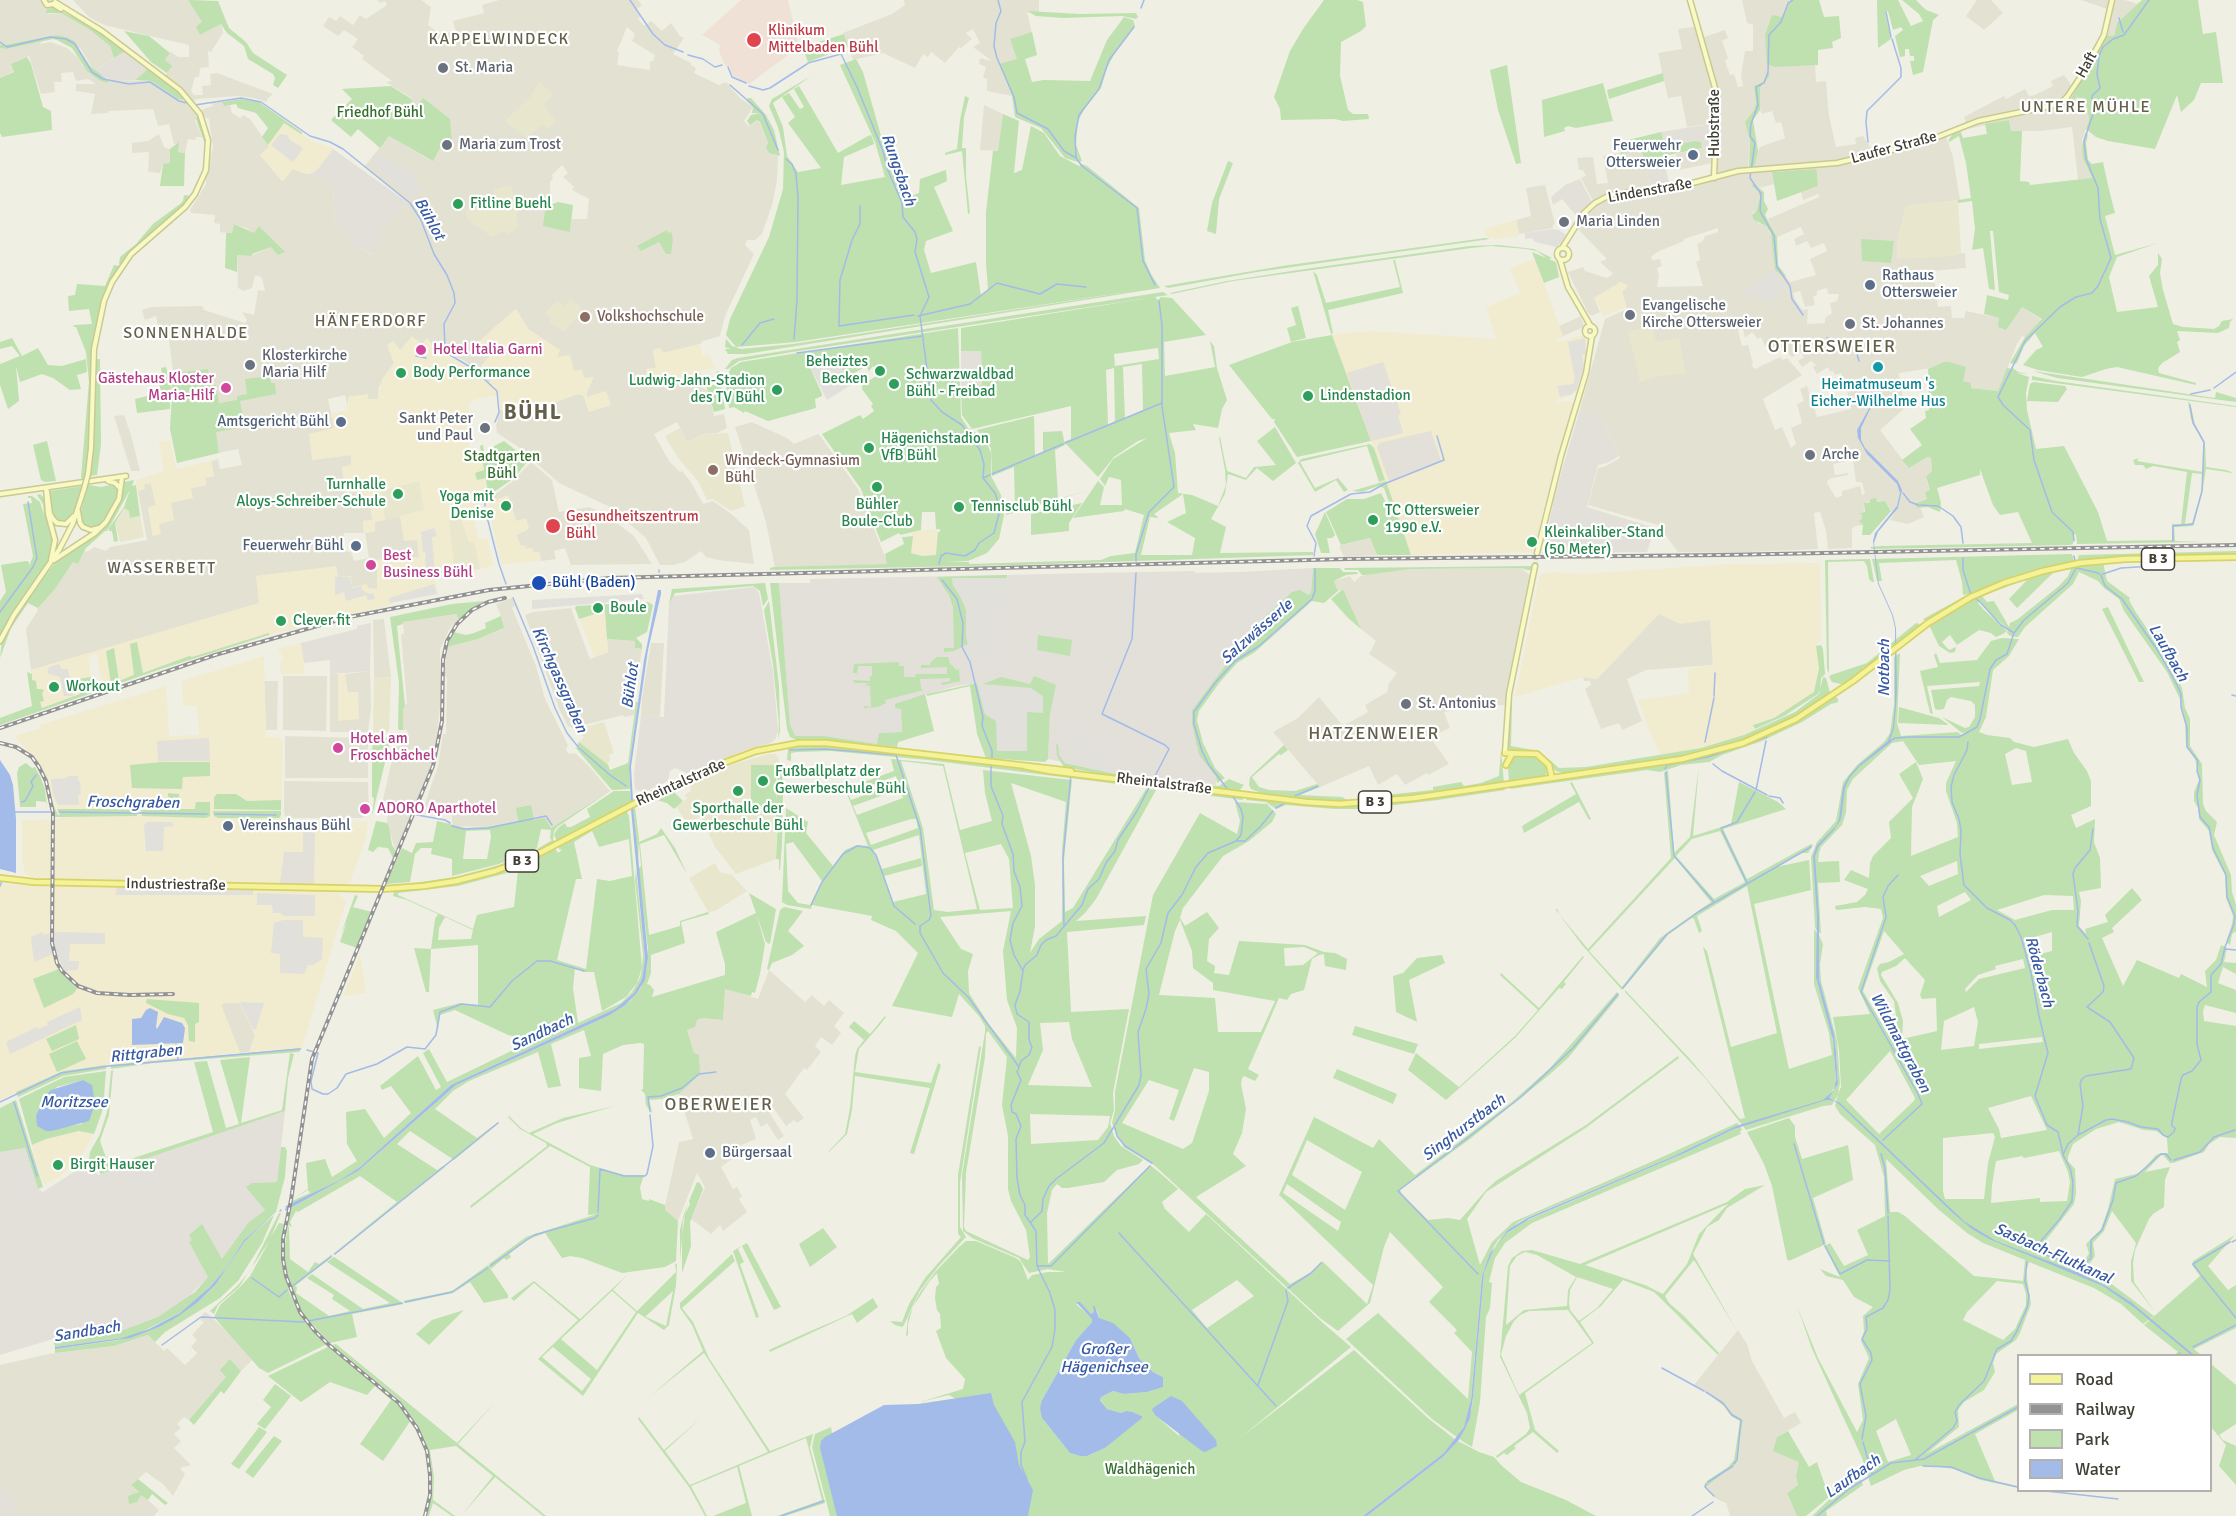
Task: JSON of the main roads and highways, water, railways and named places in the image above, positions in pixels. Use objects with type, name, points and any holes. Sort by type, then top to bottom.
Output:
[{"type":"main road","points":[[0,641],[14,615],[52,563],[77,512],[88,474],[92,448],[95,337],[104,301],[128,258],[189,203],[204,178],[209,152],[206,130],[200,114],[186,96],[102,31],[54,2],[47,5],[44,0]]},
{"type":"main road","name":"Hubstraße","points":[[1690,0],[1716,92],[1715,170],[1712,179]]},
{"type":"main road","name":"Haft","points":[[1967,124],[2044,108],[2064,101],[2084,72],[2104,35],[2112,0]]},
{"type":"main road","name":"Laufer Straße","points":[[1751,171],[1819,166],[1925,142],[1967,124]]},
{"type":"main road","name":"Lindenstraße","points":[[1564,248],[1567,238],[1584,213],[1605,197],[1618,193],[1668,188],[1751,171]]},
{"type":"main road","points":[[1537,554],[1557,470],[1586,372],[1591,350],[1590,335],[1595,329],[1588,326],[1568,287],[1562,260],[1557,254],[1564,248],[1569,256],[1562,260]]},
{"type":"main road","points":[[1588,326],[1585,332],[1590,335]]},
{"type":"main road","points":[[0,494],[122,477]]},
{"type":"main road","points":[[120,494],[119,487],[122,477]]},
{"type":"main road","points":[[52,563],[101,527],[112,513],[120,494],[122,477]]},
{"type":"main road","points":[[104,480],[115,483],[119,487]]},
{"type":"main road","points":[[46,488],[51,514],[57,523],[66,524],[77,512]]},
{"type":"main road","points":[[46,488],[45,498],[55,540],[52,563]]},
{"type":"main road","points":[[33,489],[45,498]]},
{"type":"main road","points":[[77,512],[83,527],[91,530],[101,527]]},
{"type":"main road","name":"B 3","points":[[1550,778],[1682,759],[1743,743],[1796,719],[1836,693],[1923,627],[1973,596],[2024,576],[2080,563],[2236,557]]},
{"type":"main road","points":[[1535,566],[1510,689],[1505,751],[1537,754],[1546,761],[1551,769],[1566,776]]},
{"type":"main road","name":"Rheintalstraße","points":[[352,889],[424,886],[495,871],[534,856],[693,776],[744,755],[790,744],[826,743],[1306,802],[1359,803],[1414,798],[1550,778]]},
{"type":"main road","points":[[1506,765],[1516,753]]},
{"type":"main road","points":[[1546,761],[1550,778]]},
{"type":"main road","points":[[1550,778],[1551,769]]},
{"type":"main road","name":"Industriestraße","points":[[2,879],[34,882],[352,889]]},
{"type":"water","points":[[1868,378],[1873,386],[1874,401],[1861,428],[1861,440],[1865,448],[1898,481],[1902,490],[1898,508],[1878,532],[1874,543],[1879,584],[1893,615],[1896,628],[1897,689],[1894,728],[1891,742],[1860,766],[1850,777],[1845,788],[1841,819],[1834,830],[1819,846],[1815,856],[1819,917],[1819,979],[1834,1034],[1838,1084],[1829,1098],[1840,1103],[1965,1222],[1996,1241],[2079,1273],[2106,1286],[2132,1303],[2193,1354],[2190,1354],[2135,1308],[2103,1286],[1989,1239],[1972,1229],[1840,1105],[1826,1100],[1734,1129],[1687,1152],[1529,1219],[1507,1233],[1494,1248],[1484,1273],[1473,1397],[1470,1418],[1465,1429],[1458,1441],[1444,1456],[1367,1516],[1363,1516],[1444,1453],[1464,1427],[1471,1400],[1482,1276],[1490,1253],[1508,1230],[1527,1218],[1674,1156],[1736,1126],[1823,1100],[1834,1090],[1836,1080],[1833,1040],[1816,977],[1817,917],[1813,856],[1817,845],[1836,826],[1843,787],[1849,776],[1859,765],[1888,741],[1893,727],[1895,704],[1895,628],[1892,615],[1878,584],[1873,541],[1875,533],[1897,506],[1900,493],[1897,484],[1867,454],[1858,438],[1857,430],[1872,403],[1873,391]]},
{"type":"water","points":[[658,590],[661,590],[661,594],[648,650],[631,767],[633,801],[631,803],[629,767],[644,660]]},
{"type":"water","points":[[0,760],[10,775],[13,785],[16,819],[16,873],[0,869]]},
{"type":"water","points":[[633,807],[648,957],[645,980],[636,994],[610,1015],[456,1085],[358,1171],[285,1211],[286,1206],[340,1180],[360,1167],[451,1085],[615,1009],[634,993],[642,979],[645,959],[631,809]]},
{"type":"water","points":[[150,1008],[158,1012],[157,1029],[164,1017],[182,1023],[185,1028],[183,1043],[132,1045],[132,1019],[141,1018]]},
{"type":"water","name":"Moritzsee","points":[[83,1080],[92,1085],[95,1104],[89,1121],[52,1131],[46,1131],[37,1126],[36,1115],[51,1090]]},
{"type":"water","points":[[276,1212],[245,1241],[216,1284],[198,1302],[177,1317],[130,1338],[55,1349],[55,1347],[122,1338],[149,1329],[180,1313],[209,1288],[227,1267],[244,1240]]},
{"type":"water","name":"Großer Hägenichsee","points":[[1076,1302],[1080,1302],[1091,1314],[1094,1312],[1093,1305],[1099,1318],[1113,1323],[1130,1338],[1139,1358],[1153,1372],[1163,1377],[1163,1387],[1147,1392],[1124,1394],[1113,1391],[1101,1397],[1100,1400],[1107,1409],[1121,1413],[1132,1412],[1142,1418],[1105,1448],[1087,1456],[1070,1453],[1042,1418],[1040,1408],[1042,1400],[1076,1340],[1092,1322],[1092,1319]]},
{"type":"water","points":[[991,1393],[994,1405],[1015,1442],[1019,1465],[1033,1490],[1028,1516],[837,1516],[820,1448],[821,1441],[825,1437],[884,1405],[918,1404]]},
{"type":"water","points":[[1171,1396],[1182,1401],[1216,1440],[1217,1446],[1205,1452],[1202,1451],[1156,1416],[1153,1408]]},
{"type":"waterway","name":"Rungsbach","points":[[630,0],[653,34],[665,45],[683,52]]},
{"type":"waterway","points":[[998,0],[1001,11],[996,23],[994,46],[1014,97],[1017,113],[1048,129],[1064,151],[1076,158]]},
{"type":"waterway","name":"Salzwässerle","points":[[1141,8],[1144,0]]},
{"type":"waterway","name":"Notbach","points":[[1793,0],[1788,3],[1781,22],[1769,35],[1768,72],[1764,83],[1756,87],[1758,105],[1751,124],[1750,136],[1755,143],[1750,178],[1761,194],[1760,211],[1774,236],[1777,267],[1790,286],[1792,299],[1803,315]]},
{"type":"waterway","name":"Laufbach","points":[[2074,541],[2073,532],[2052,512],[2034,460],[2030,430],[2003,405],[1998,397],[2025,341],[2060,307],[2076,297],[2092,293],[2098,286],[2111,258],[2100,219],[2098,188],[2086,159],[2084,141],[2094,111],[2092,96],[2100,88],[2097,74],[2099,56],[2103,47],[2113,39],[2124,35],[2149,0]]},
{"type":"waterway","points":[[1886,12],[1891,37]]},
{"type":"waterway","points":[[2119,18],[2123,32]]},
{"type":"waterway","name":"Salzwässerle","points":[[1134,27],[1109,60],[1099,89],[1079,115],[1075,136],[1076,158],[1082,166],[1137,208],[1143,261],[1155,285]]},
{"type":"waterway","name":"Bühlot","points":[[0,42],[7,47],[50,37],[66,39],[75,44],[92,72],[103,79],[129,84],[150,82],[179,101],[191,104]]},
{"type":"waterway","points":[[1868,142],[1867,111],[1901,77],[1901,68],[1892,39]]},
{"type":"waterway","name":"Rungsbach","points":[[808,63],[841,54],[857,87],[902,203],[903,217],[915,232],[917,239],[915,252],[929,297],[920,316],[931,400],[942,412],[962,425],[980,450],[984,464],[983,478],[995,493],[998,502],[999,514],[994,533],[965,556],[946,553],[941,556],[939,564]]},
{"type":"waterway","name":"Rungsbach","points":[[688,55],[703,59],[715,67],[722,65]]},
{"type":"waterway","name":"Rungsbach","points":[[749,86],[763,90],[770,88],[807,64]]},
{"type":"waterway","name":"Rungsbach","points":[[728,67],[732,77],[746,83]]},
{"type":"waterway","points":[[730,85],[763,114],[778,150]]},
{"type":"waterway","name":"Bühlot","points":[[195,105],[241,98],[261,102],[310,136],[343,149],[410,203],[421,220],[434,254],[447,275],[454,293],[455,303],[444,324],[445,348],[450,355],[472,368],[497,391],[499,412],[495,422]]},
{"type":"waterway","points":[[786,159],[792,164],[796,174],[798,198],[797,300],[794,339]]},
{"type":"waterway","points":[[860,206],[860,224],[852,240],[840,280],[839,326],[914,315]]},
{"type":"waterway","points":[[918,316],[970,304],[997,283],[1040,294],[1057,284],[1086,287]]},
{"type":"waterway","name":"Salzwässerle","points":[[1136,561],[1149,512],[1174,487],[1162,406],[1162,325],[1159,301]]},
{"type":"waterway","points":[[742,345],[760,323],[774,319]]},
{"type":"waterway","points":[[797,353],[923,336]]},
{"type":"waterway","points":[[1827,338],[1850,344]]},
{"type":"waterway","points":[[1857,354],[1859,361]]},
{"type":"waterway","points":[[416,356],[426,358]]},
{"type":"waterway","points":[[2214,388],[2236,372]]},
{"type":"waterway","points":[[2191,394],[2210,390]]},
{"type":"waterway","name":"Salzwässerle","points":[[1065,443],[1162,403]]},
{"type":"waterway","points":[[2173,541],[2173,526],[2193,524],[2202,491],[2204,442],[2193,423],[2190,405]]},
{"type":"waterway","name":"Salzwässerle","points":[[1314,556],[1316,543],[1307,526],[1311,516],[1351,494],[1370,492],[1444,460],[1437,436]]},
{"type":"waterway","name":"Salzwässerle","points":[[992,474],[1063,444]]},
{"type":"waterway","name":"Salzwässerle","points":[[983,478],[990,475]]},
{"type":"waterway","name":"Röderbach","points":[[1903,493],[1910,502],[1918,505],[1938,506],[1953,516],[1961,527],[1963,543]]},
{"type":"waterway","name":"Kirchgassgraben","points":[[485,506],[485,500],[490,495]]},
{"type":"waterway","points":[[0,612],[37,558],[28,502]]},
{"type":"waterway","name":"Kirchgassgraben","points":[[487,517],[506,584]]},
{"type":"waterway","name":"Laufbach","points":[[2074,556],[2075,561]]},
{"type":"waterway","name":"Röderbach","points":[[1963,558],[1963,570],[1971,595]]},
{"type":"waterway","points":[[2103,574],[2121,568],[2170,565],[2175,560]]},
{"type":"waterway","points":[[1890,741],[1895,738],[1910,737],[1959,737],[1977,727],[1990,669],[1996,660],[2007,654],[2014,633],[2024,620],[2068,583],[2076,568]]},
{"type":"waterway","name":"Laufbach","points":[[2077,568],[2101,575],[2105,586],[2122,599],[2158,651],[2181,694],[2181,707],[2187,728],[2187,747],[2198,761],[2197,771],[2200,780],[2197,795],[2200,817],[2209,827],[2213,848],[2226,875],[2227,897],[2235,916],[2221,964],[2211,975],[2211,992],[2199,1002],[2197,1007],[2197,1044],[2201,1060],[2181,1079],[2172,1122],[2174,1132],[2168,1137],[2158,1129],[2112,1119],[2078,1135],[2068,1144],[2063,1155],[2070,1168],[2073,1182],[2072,1201],[2033,1250],[2077,1266],[2082,1265],[2091,1258],[2091,1240],[2102,1230],[2113,1200],[2116,1183],[2136,1176],[2161,1154],[2166,1154],[2171,1160]]},
{"type":"waterway","name":"Salzwässerle","points":[[1229,791],[1209,765],[1202,751],[1194,724],[1194,712],[1215,683],[1235,661],[1259,646],[1312,599],[1315,591],[1315,569]]},
{"type":"waterway","name":"Salzwässerle","points":[[1023,970],[1025,965],[1037,955],[1041,945],[1056,936],[1082,905],[1088,889],[1099,879],[1169,749],[1102,714],[1132,639],[1136,573]]},
{"type":"waterway","points":[[942,580],[957,599],[963,623],[962,647],[970,662],[983,717],[982,726],[992,751],[992,759]]},
{"type":"waterway","name":"Kirchgassgraben","points":[[513,598],[555,708],[567,733],[579,748],[626,786]]},
{"type":"waterway","name":"Röderbach","points":[[1975,598],[2001,625],[2014,633]]},
{"type":"waterway","points":[[1714,696],[1715,673]]},
{"type":"waterway","points":[[2232,695],[2236,696]]},
{"type":"waterway","points":[[1705,742],[1714,698]]},
{"type":"waterway","points":[[1665,769],[1667,765],[1708,757],[1767,737]]},
{"type":"waterway","points":[[1756,790],[1766,741]]},
{"type":"waterway","name":"Röderbach","points":[[1968,742],[1967,750],[1954,775],[1951,787],[1952,802],[1961,831],[1960,854],[1964,885],[1987,908],[2010,920],[2021,937],[2048,1053],[2035,1096],[2047,1125],[2058,1132],[2063,1154]]},
{"type":"waterway","points":[[790,750],[825,749],[896,755],[920,828],[931,916],[920,926],[920,933],[943,973],[968,997],[1019,1067]]},
{"type":"waterway","points":[[991,764],[991,786],[1003,816],[1002,824],[1013,854],[1014,871],[1020,887],[1022,906],[1013,923],[1010,940],[1014,955],[1023,971],[1015,1005],[1017,1014],[1029,1022],[1029,1040],[1032,1047],[1029,1055],[1021,1061],[1017,1072],[1021,1080],[1011,1105],[1012,1112],[1016,1114],[1021,1126],[1016,1139],[1017,1178],[1020,1195],[1025,1205],[1025,1215],[1036,1231],[1037,1266],[1050,1293],[1055,1310],[1052,1347],[1022,1402],[1025,1442],[1021,1452],[1021,1465],[1027,1479]]},
{"type":"waterway","points":[[1713,764],[1767,795]]},
{"type":"waterway","points":[[1666,772],[1674,856]]},
{"type":"waterway","name":"Salzwässerle","points":[[1064,925],[1063,858],[1071,774]]},
{"type":"waterway","points":[[22,802],[31,790],[33,786],[31,782],[36,775]]},
{"type":"waterway","points":[[1295,796],[1318,786]]},
{"type":"waterway","points":[[1721,828],[1737,822],[1755,792]]},
{"type":"waterway","name":"Salzwässerle","points":[[1031,1222],[1042,1211],[1043,1199],[1049,1186],[1104,1143],[1139,1085],[1141,1076],[1138,1032],[1149,994],[1146,969],[1161,943],[1168,913],[1182,895],[1196,867],[1208,853],[1236,841],[1241,835],[1243,817],[1232,795]]},
{"type":"waterway","points":[[1769,796],[1780,798],[1783,803]]},
{"type":"waterway","points":[[1276,808],[1283,804]]},
{"type":"waterway","points":[[394,810],[413,814]]},
{"type":"waterway","points":[[1236,841],[1245,841],[1273,811]]},
{"type":"waterway","name":"Froschgraben","points":[[15,812],[50,812]]},
{"type":"waterway","name":"Froschgraben","points":[[59,812],[207,814]]},
{"type":"waterway","name":"Froschgraben","points":[[215,814],[276,815]]},
{"type":"waterway","points":[[417,815],[450,823]]},
{"type":"waterway","points":[[452,826],[463,829],[488,828],[546,816],[552,825]]},
{"type":"waterway","points":[[2088,939],[2077,926],[2078,911],[2073,874],[2075,868],[2090,850],[2093,829]]},
{"type":"waterway","points":[[1722,830],[1747,883]]},
{"type":"waterway","points":[[811,905],[822,882],[843,854],[857,846],[865,847],[870,848],[876,855],[894,906],[915,924]]},
{"type":"waterway","name":"Singhurstbach","points":[[1623,988],[1667,934],[1698,912],[1811,847]]},
{"type":"waterway","points":[[1675,857],[1714,902]]},
{"type":"waterway","name":"Wildmattgraben","points":[[1883,1140],[1922,1104],[1861,992],[1886,917],[1883,897],[1888,886],[1898,875]]},
{"type":"waterway","name":"Froschgraben","points":[[0,886],[2,881]]},
{"type":"waterway","points":[[2078,1135],[2083,1106],[2080,1084],[2082,1079],[2086,1076],[2131,1069],[2134,1058],[2110,1022],[2087,1007],[2103,992],[2104,986],[2089,943]]},
{"type":"waterway","points":[[2225,949],[2236,950]]},
{"type":"waterway","name":"Rittgraben","points":[[307,1050],[318,1053],[311,1081],[312,1089],[328,1094],[337,1088],[346,1074],[377,1064],[407,1047],[425,1049],[436,1035],[440,1012],[462,1004],[490,1007],[512,981],[537,961],[550,961],[584,971]]},
{"type":"waterway","name":"Singhurstbach","points":[[1478,1274],[1398,1191],[1521,1097],[1573,1048],[1618,994]]},
{"type":"waterway","points":[[176,1044],[178,1060]]},
{"type":"waterway","name":"Rittgraben","points":[[0,1102],[61,1073],[109,1066],[300,1049]]},
{"type":"waterway","points":[[650,1111],[648,1097],[661,1096],[682,1088],[699,1074],[716,1072]]},
{"type":"waterway","points":[[14,1102],[37,1176]]},
{"type":"waterway","points":[[598,1212],[600,1169],[624,1176],[645,1176],[647,1174],[653,1146],[650,1115]]},
{"type":"waterway","points":[[335,1254],[498,1123]]},
{"type":"waterway","points":[[1115,1128],[1117,1136],[1125,1146],[1152,1163]]},
{"type":"waterway","points":[[2174,1160],[2200,1152],[2214,1137],[2235,1130]]},
{"type":"waterway","points":[[1794,1144],[1824,1244]]},
{"type":"waterway","name":"Wildmattgraben","points":[[1881,1154],[1885,1168],[1888,1213]]},
{"type":"waterway","points":[[1037,1266],[1051,1266],[1150,1166]]},
{"type":"waterway","points":[[490,1266],[534,1235],[595,1218],[598,1215]]},
{"type":"waterway","name":"Wildmattgraben","points":[[1862,1439],[1866,1416],[1860,1384],[1872,1360],[1871,1353],[1862,1339],[1867,1329],[1866,1317],[1883,1308],[1888,1300],[1890,1290],[1888,1216]]},
{"type":"waterway","points":[[1119,1233],[1276,1406]]},
{"type":"waterway","points":[[2232,1242],[2236,1240]]},
{"type":"waterway","points":[[2200,1273],[2193,1264],[2230,1242]]},
{"type":"waterway","points":[[1825,1246],[1840,1274],[1867,1260],[1890,1261]]},
{"type":"waterway","points":[[291,1287],[331,1257]]},
{"type":"waterway","name":"Laufbach","points":[[1915,1460],[1953,1428],[1957,1421],[1955,1412],[1959,1405],[1984,1381],[1997,1349],[2011,1341],[2017,1331],[2027,1308],[2029,1296],[2025,1281],[2027,1262]]},
{"type":"waterway","points":[[1288,1288],[1311,1273],[1321,1263]]},
{"type":"waterway","points":[[405,1302],[452,1292],[488,1268]]},
{"type":"waterway","points":[[2201,1275],[2236,1318]]},
{"type":"waterway","points":[[252,1278],[279,1297],[287,1290]]},
{"type":"waterway","points":[[1258,1385],[1288,1301],[1286,1290]]},
{"type":"waterway","points":[[162,1345],[201,1317],[303,1322],[402,1303]]},
{"type":"waterway","points":[[2193,1347],[2236,1325]]},
{"type":"waterway","points":[[1662,1368],[1704,1391]]},
{"type":"waterway","points":[[1706,1392],[1723,1403],[1732,1415],[1741,1420],[1737,1460],[1734,1464]]},
{"type":"waterway","name":"Laufbach","points":[[1817,1516],[1849,1489],[1891,1463],[1924,1459],[2017,1408]]},
{"type":"waterway","name":"Wildmattgraben","points":[[1863,1442],[1872,1473]]},
{"type":"waterway","points":[[1708,1482],[1733,1466]]},
{"type":"waterway","points":[[1923,1466],[1951,1467],[1979,1478],[2017,1487]]},
{"type":"waterway","points":[[1706,1484],[1705,1487],[1714,1496]]},
{"type":"waterway","points":[[2055,1492],[2118,1499]]},
{"type":"waterway","points":[[781,1516],[824,1501]]},
{"type":"waterway","points":[[1692,1516],[1713,1502]]},
{"type":"tunnel","points":[[1535,566],[1537,553]]},
{"type":"railway","points":[[0,728],[215,655],[349,617],[489,590],[609,578],[1347,559],[1721,555],[2236,545]]},
{"type":"railway","points":[[425,1516],[430,1495],[430,1475],[427,1451],[417,1428],[399,1403],[329,1345],[300,1312],[286,1276],[283,1239],[312,1059],[433,766],[442,721],[443,660],[447,641],[457,624],[472,610],[488,602],[505,598]]},
{"type":"railway","points":[[0,743],[16,747],[32,757],[46,781],[53,813],[52,943],[57,963],[62,971],[78,986],[97,993],[173,994]]},
{"type":"place","name":"Klinikum Mittelbaden Bühl","points":[[754,40]]},
{"type":"place","name":"St. Maria","points":[[443,68]]},
{"type":"place","name":"Maria zum Trost","points":[[447,145]]},
{"type":"place","name":"Feuerwehr Ottersweier","points":[[1693,155]]},
{"type":"place","name":"Fitline Buehl","points":[[458,204]]},
{"type":"place","name":"Maria Linden","points":[[1564,222]]},
{"type":"place","name":"Rathaus Ottersweier","points":[[1870,285]]},
{"type":"place","name":"Evangelische Kirche Ottersweier","points":[[1630,315]]},
{"type":"place","name":"Volkshochschule","points":[[585,317]]},
{"type":"place","name":"St. Johannes","points":[[1850,324]]},
{"type":"place","name":"Hotel Italia Garni","points":[[421,350]]},
{"type":"place","name":"Klosterkirche Maria Hilf","points":[[250,365]]},
{"type":"place","name":"Heimatmuseum 's Eicher-Wilhelme Hus","points":[[1878,367]]},
{"type":"place","name":"Beheiztes Becken","points":[[880,371]]},
{"type":"place","name":"Body Performance","points":[[401,373]]},
{"type":"place","name":"Schwarzwaldbad Bühl - Freibad","points":[[894,384]]},
{"type":"place","name":"Gästehaus Kloster Maria-Hilf","points":[[226,388]]},
{"type":"place","name":"Ludwig-Jahn-Stadion des TV Bühl","points":[[777,390]]},
{"type":"place","name":"Lindenstadion","points":[[1308,396]]},
{"type":"place","name":"Amtsgericht Bühl","points":[[341,422]]},
{"type":"place","name":"Sankt Peter und Paul","points":[[485,428]]},
{"type":"place","name":"Hägenichstadion VfB Bühl","points":[[869,448]]},
{"type":"place","name":"Arche","points":[[1810,455]]},
{"type":"place","name":"Windeck-Gymnasium Bühl","points":[[713,470]]},
{"type":"place","name":"Bühler Boule-Club","points":[[877,487]]},
{"type":"place","name":"Turnhalle Aloys-Schreiber-Schule","points":[[398,494]]},
{"type":"place","name":"Yoga mit Denise","points":[[506,506]]},
{"type":"place","name":"Tennisclub Bühl","points":[[959,507]]},
{"type":"place","name":"TC Ottersweier 1990 e.V.","points":[[1373,520]]},
{"type":"place","name":"Gesundheitszentrum Bühl","points":[[553,526]]},
{"type":"place","name":"Kleinkaliber-Stand (50 Meter)","points":[[1532,542]]},
{"type":"place","name":"Feuerwehr Bühl","points":[[356,546]]},
{"type":"place","name":"Best Business Bühl","points":[[371,565]]},
{"type":"place","name":"Bühl (Baden)","points":[[539,583]]},
{"type":"place","name":"Boule","points":[[598,608]]},
{"type":"place","name":"Clever fit","points":[[281,621]]},
{"type":"place","name":"Workout","points":[[54,687]]},
{"type":"place","name":"St. Antonius","points":[[1406,704]]},
{"type":"place","name":"Hotel am Froschbächel","points":[[338,748]]},
{"type":"place","name":"Fußballplatz der Gewerbeschule Bühl","points":[[763,781]]},
{"type":"place","name":"Sporthalle der Gewerbeschule Bühl","points":[[738,791]]},
{"type":"place","name":"ADORO Aparthotel","points":[[365,809]]},
{"type":"place","name":"Vereinshaus Bühl","points":[[228,826]]},
{"type":"place","name":"Bürgersaal","points":[[710,1153]]},
{"type":"place","name":"Birgit Hauser","points":[[58,1165]]},
{"type":"district","name":"KAPPELWINDECK","points":[[499,40]]},
{"type":"district","name":"UNTERE MÜHLE","points":[[2086,108]]},
{"type":"district","name":"HÄNFERDORF","points":[[371,322]]},
{"type":"district","name":"SONNENHALDE","points":[[186,334]]},
{"type":"district","name":"OTTERSWEIER","points":[[1832,347]]},
{"type":"district","name":"BÜHL","points":[[533,413]]},
{"type":"district","name":"WASSERBETT","points":[[162,569]]},
{"type":"district","name":"HATZENWEIER","points":[[1374,734]]},
{"type":"district","name":"OBERWEIER","points":[[719,1105]]},
{"type":"park label","name":"Friedhof Bühl","points":[[380,113]]},
{"type":"park label","name":"Stadtgarten Bühl","points":[[502,466]]},
{"type":"park label","name":"Waldhägenich","points":[[1150,1470]]},
{"type":"water label","name":"Sandbach","points":[[542,1033]]},
{"type":"water label","name":"Sasbach-Flutkanal","points":[[2053,1254]]},
{"type":"water label","name":"Sandbach","points":[[87,1332]]}]
